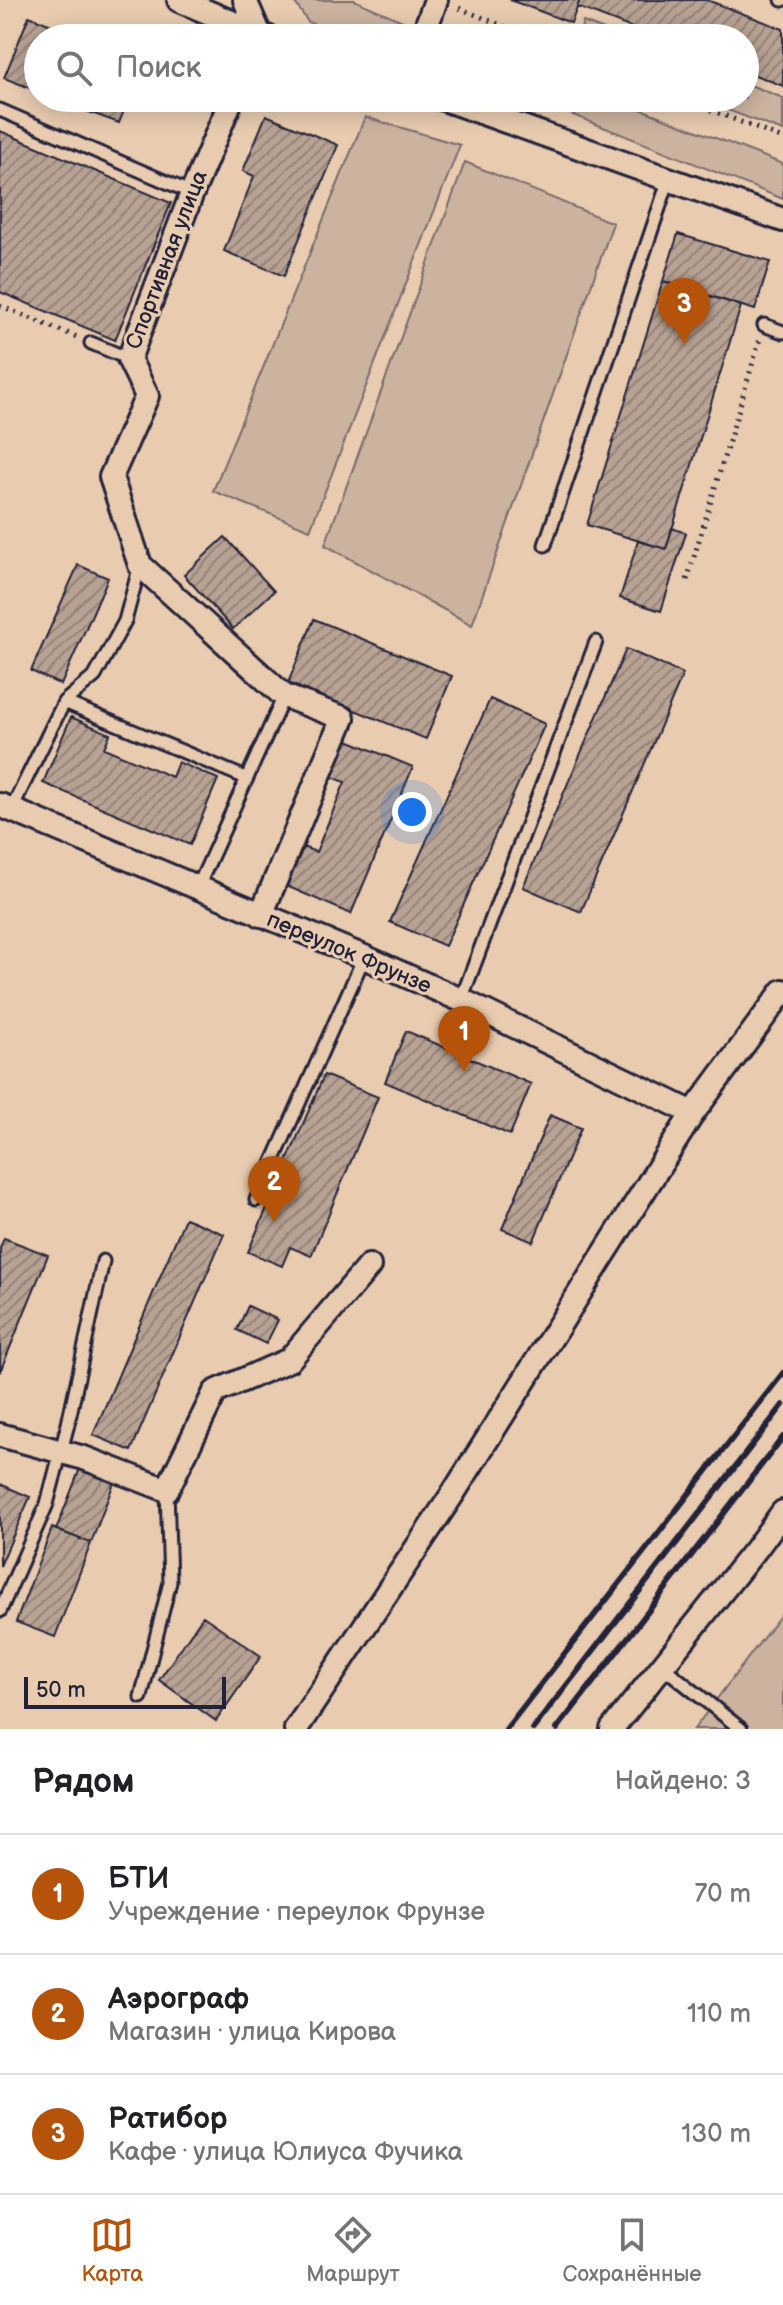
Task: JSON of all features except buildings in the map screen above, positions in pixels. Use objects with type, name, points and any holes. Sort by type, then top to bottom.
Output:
[{"type":"street","points":[[179,0],[233,24]]},
{"type":"street","points":[[245,0],[256,24]]},
{"type":"street","points":[[431,24],[444,3]]},
{"type":"street","name":"Спортивная улица","points":[[226,112],[129,359],[147,396],[111,477],[140,565],[284,696],[343,718],[261,915]]},
{"type":"street","points":[[480,112],[783,220]]},
{"type":"street","name":"переулок Фрунзе","points":[[6,807],[461,1000],[693,1113]]},
{"type":"street","points":[[296,1729],[454,1492],[693,1113],[783,991]]},
{"type":"street","points":[[0,1435],[60,1452],[167,1490],[215,1392],[289,1360],[369,1266]]},
{"type":"street","points":[[612,1729],[783,1512]]},
{"type":"lane","points":[[0,110],[192,193]]},
{"type":"lane","points":[[545,545],[669,179]]},
{"type":"lane","points":[[764,325],[783,332]]},
{"type":"lane","points":[[91,343],[129,359]]},
{"type":"lane","points":[[6,807],[64,702],[95,676],[125,621],[140,565]]},
{"type":"lane","points":[[461,1000],[596,642]]},
{"type":"lane","points":[[197,889],[284,696]]},
{"type":"lane","points":[[64,702],[246,778]]},
{"type":"lane","points":[[256,1200],[364,957]]},
{"type":"lane","points":[[0,1611],[47,1504],[103,1261]]},
{"type":"lane","points":[[141,1697],[170,1582],[167,1490]]},
{"type":"lane","points":[[662,1666],[741,1729]]},
{"type":"path","points":[[444,3],[497,24]]},
{"type":"path","points":[[716,112],[783,139]]},
{"type":"path","points":[[0,306],[91,343]]},
{"type":"path","points":[[687,580],[764,325]]},
{"type":"shaded area","points":[[293,0],[354,0],[405,22],[313,24]]},
{"type":"shaded area","points":[[759,89],[783,98],[783,131],[733,112],[759,112]]},
{"type":"shaded area","points":[[566,112],[648,112],[783,164],[783,199]]},
{"type":"shaded area","points":[[365,117],[460,145],[310,530],[213,491]]},
{"type":"shaded area","points":[[465,162],[613,223],[472,625],[325,545]]},
{"type":"shaded area","points":[[783,1611],[783,1729],[694,1729],[779,1617]]},
{"type":"railway","points":[[506,1729],[783,1373]]},
{"type":"railway","points":[[533,1729],[783,1405]]},
{"type":"railway","points":[[557,1729],[783,1437]]},
{"type":"place","name":"Ратибор","points":[[684,344]]},
{"type":"place","name":"БТИ","points":[[464,1072]]},
{"type":"place","name":"Аэрограф","points":[[274,1222]]}]
